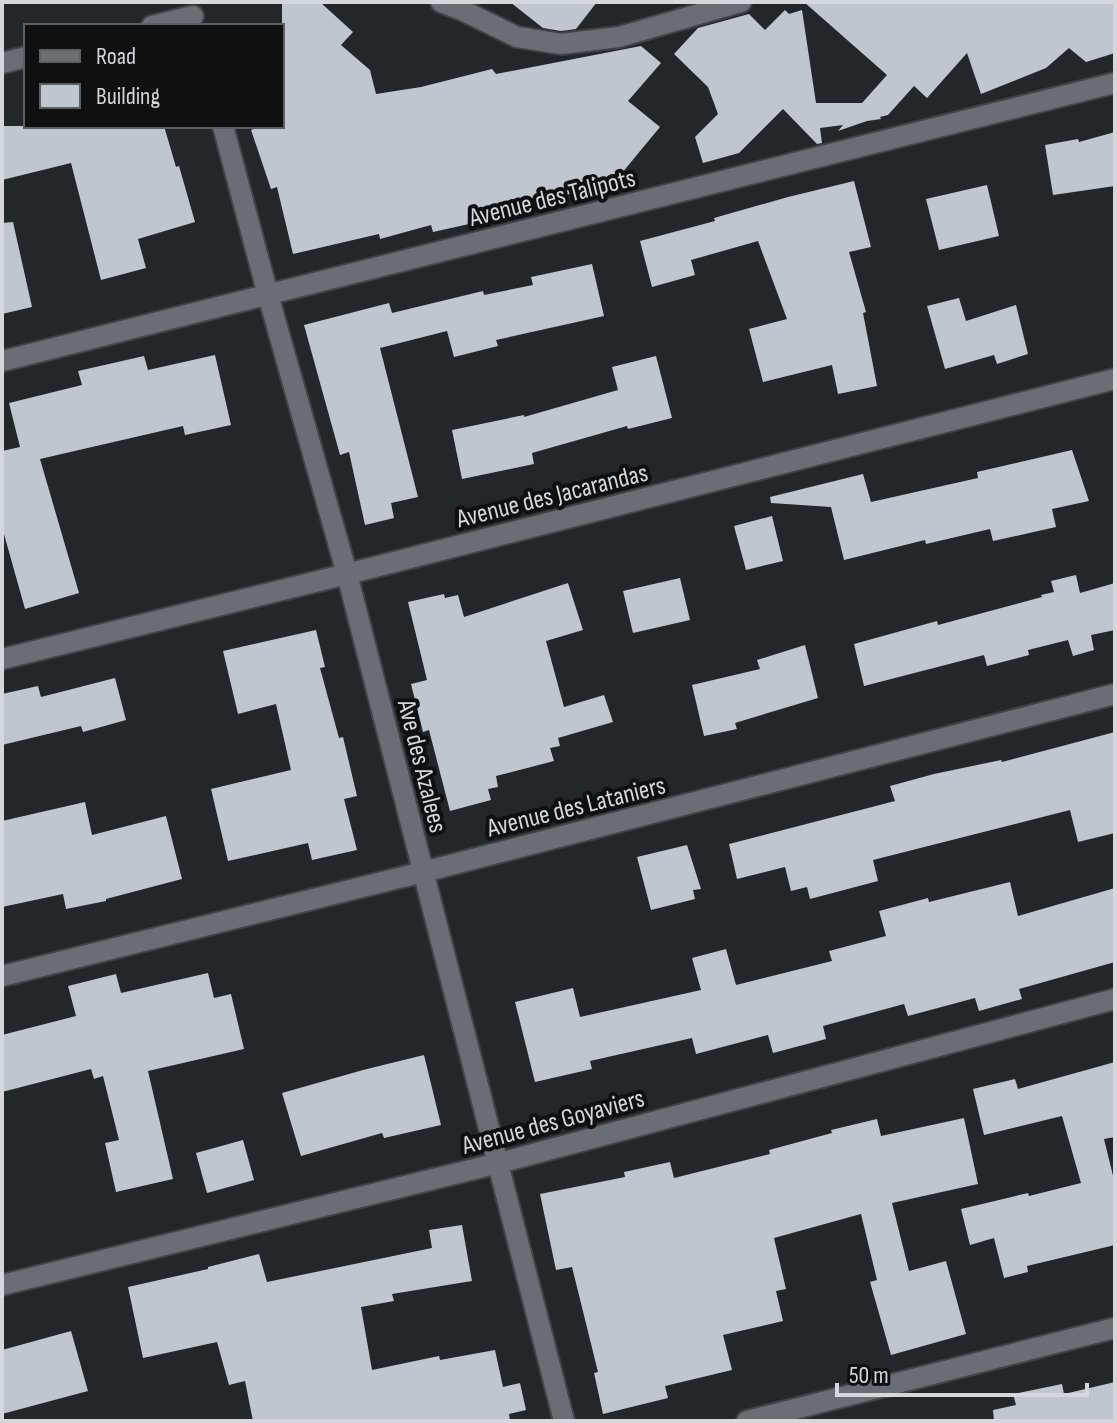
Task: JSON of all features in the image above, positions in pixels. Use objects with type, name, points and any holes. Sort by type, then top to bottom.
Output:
[{"type":"street","points":[[441,2],[517,37],[561,44],[619,37],[741,2]]},
{"type":"street","points":[[159,24],[193,15]]},
{"type":"street","points":[[2,63],[24,58]]},
{"type":"street","name":"Avenue des Talipots","points":[[2,361],[1115,83]]},
{"type":"street","name":"Ave des Azalees","points":[[224,128],[347,574],[564,1421]]},
{"type":"street","name":"Avenue des Jacarandas","points":[[2,659],[1115,379]]},
{"type":"street","name":"Avenue des Lataniers","points":[[2,976],[423,872],[1115,694]]},
{"type":"street","name":"Avenue des Goyaviers","points":[[2,1285],[499,1163],[1115,999]]},
{"type":"street","points":[[747,1421],[1115,1328]]},
{"type":"building","points":[[282,2],[320,2],[353,32],[341,45],[370,70],[376,94],[421,87],[492,69],[496,74],[641,46],[661,63],[628,101],[660,127],[612,185],[542,200],[489,206],[478,222],[433,232],[431,225],[380,239],[379,234],[293,254],[277,187],[271,189],[251,130],[284,128]]},
{"type":"building","points":[[510,2],[597,2],[576,29],[561,31],[543,28]]},
{"type":"building","points":[[804,2],[1115,2],[1115,53],[1086,62],[1069,48],[1046,68],[981,94],[967,53],[927,98],[914,86],[881,119],[838,131],[843,125],[820,128],[822,143],[817,144],[783,109],[739,153],[703,163],[695,137],[718,114],[708,87],[674,54],[698,28],[749,14],[765,30],[785,10],[789,14],[802,10],[816,103],[862,103],[887,75]]},
{"type":"building","points":[[2,126],[165,128],[195,222],[138,239],[146,268],[101,280],[71,163],[2,180]]},
{"type":"building","points":[[1115,132],[1115,186],[1053,195],[1045,145],[1078,139],[1079,142]]},
{"type":"building","points":[[854,181],[871,247],[849,252],[866,312],[863,313],[877,386],[838,394],[832,365],[763,382],[749,329],[787,319],[758,241],[691,260],[695,275],[652,287],[640,241],[788,197]]},
{"type":"building","points":[[987,185],[999,236],[939,250],[926,199]]},
{"type":"building","points":[[13,222],[32,307],[2,314],[2,223]]},
{"type":"building","points":[[592,264],[604,316],[496,340],[498,346],[454,357],[447,331],[380,348],[418,497],[391,503],[394,518],[365,525],[349,452],[340,455],[304,325],[389,303],[392,313],[483,291],[484,295],[533,285],[531,277]]},
{"type":"building","points":[[959,298],[966,321],[1016,305],[1028,354],[997,364],[994,355],[945,369],[927,306]]},
{"type":"building","points":[[215,355],[231,425],[185,435],[183,426],[40,459],[79,593],[25,609],[2,527],[2,451],[20,447],[9,403],[82,385],[78,371],[144,356],[148,370]]},
{"type":"building","points":[[656,356],[672,418],[628,429],[627,426],[532,453],[534,464],[462,479],[452,430],[524,417],[618,390],[612,367]]},
{"type":"building","points":[[1072,450],[1089,501],[1052,509],[1056,527],[993,541],[990,529],[926,544],[925,540],[844,560],[831,507],[771,503],[770,497],[863,474],[871,502],[978,478],[977,472]]},
{"type":"building","points":[[772,516],[783,561],[746,570],[734,526]]},
{"type":"building","points":[[1076,575],[1080,593],[1115,583],[1115,630],[1091,635],[1094,650],[1073,656],[1068,640],[1028,650],[1029,655],[987,666],[984,655],[864,686],[854,644],[1042,597],[1054,592],[1051,581]]},
{"type":"building","points":[[680,578],[690,620],[633,633],[623,591]]},
{"type":"building","points":[[568,583],[583,630],[546,641],[564,707],[604,695],[613,722],[558,738],[560,746],[550,748],[554,761],[496,776],[498,787],[488,789],[491,800],[450,811],[429,730],[423,732],[411,684],[427,680],[408,602],[444,594],[445,598],[458,595],[464,617]]},
{"type":"building","points":[[316,630],[325,667],[320,668],[339,738],[343,737],[357,796],[344,799],[357,850],[312,860],[308,843],[228,861],[211,789],[291,770],[276,704],[238,714],[223,651]]},
{"type":"building","points":[[805,645],[818,698],[735,723],[737,729],[704,736],[692,685],[760,669],[757,660]]},
{"type":"building","points":[[115,678],[126,720],[83,732],[81,726],[2,745],[2,694],[38,686],[41,697]]},
{"type":"building","points":[[1115,732],[1115,833],[1078,842],[1070,810],[873,860],[878,881],[810,899],[807,887],[791,891],[785,867],[737,879],[729,844],[895,801],[890,786],[934,774],[1002,762]]},
{"type":"building","points":[[85,802],[92,835],[166,816],[182,879],[66,909],[63,894],[2,907],[2,821]]},
{"type":"building","points":[[687,845],[701,889],[693,890],[695,899],[651,910],[637,857]]},
{"type":"building","points":[[1010,882],[1018,916],[1115,888],[1115,962],[1019,989],[1022,999],[979,1011],[975,998],[908,1016],[904,1004],[823,1026],[826,1039],[773,1053],[768,1035],[696,1054],[692,1038],[590,1061],[592,1069],[535,1082],[515,1002],[573,988],[580,1017],[701,990],[692,958],[726,949],[736,985],[832,961],[829,951],[886,936],[879,911]]},
{"type":"building","points":[[208,973],[214,998],[231,994],[244,1049],[148,1071],[173,1179],[116,1192],[105,1143],[119,1140],[103,1076],[94,1079],[91,1069],[2,1092],[2,1035],[76,1016],[68,986],[116,974],[121,993]]},
{"type":"building","points":[[424,1055],[441,1125],[384,1138],[382,1133],[301,1156],[282,1093]]},
{"type":"building","points":[[1115,1062],[1115,1137],[1104,1139],[1115,1184],[1115,1245],[1027,1266],[1028,1272],[1004,1278],[994,1238],[970,1245],[961,1209],[1081,1183],[1062,1116],[984,1135],[973,1089],[1015,1079],[1018,1089]]},
{"type":"building","points":[[964,1118],[978,1184],[892,1203],[909,1271],[946,1261],[966,1334],[891,1355],[870,1282],[877,1280],[861,1214],[774,1238],[786,1289],[776,1291],[783,1321],[723,1335],[732,1370],[665,1386],[668,1398],[603,1414],[594,1373],[598,1372],[572,1267],[556,1270],[540,1194],[625,1177],[624,1172],[670,1162],[674,1178],[770,1154],[769,1150],[877,1119],[881,1136]]},
{"type":"building","points":[[243,1140],[254,1180],[207,1193],[196,1153]]},
{"type":"building","points":[[462,1225],[472,1281],[392,1294],[394,1301],[361,1307],[372,1370],[439,1356],[440,1360],[495,1350],[503,1387],[520,1383],[526,1410],[509,1414],[510,1421],[253,1421],[245,1381],[229,1385],[217,1342],[143,1358],[128,1287],[259,1254],[267,1282],[432,1248],[429,1230]]},
{"type":"building","points":[[71,1331],[88,1391],[2,1414],[2,1350]]},
{"type":"building","points":[[1115,1382],[1115,1421],[994,1421],[993,1410],[1016,1405],[1013,1394],[1062,1384],[1064,1394]]}]
